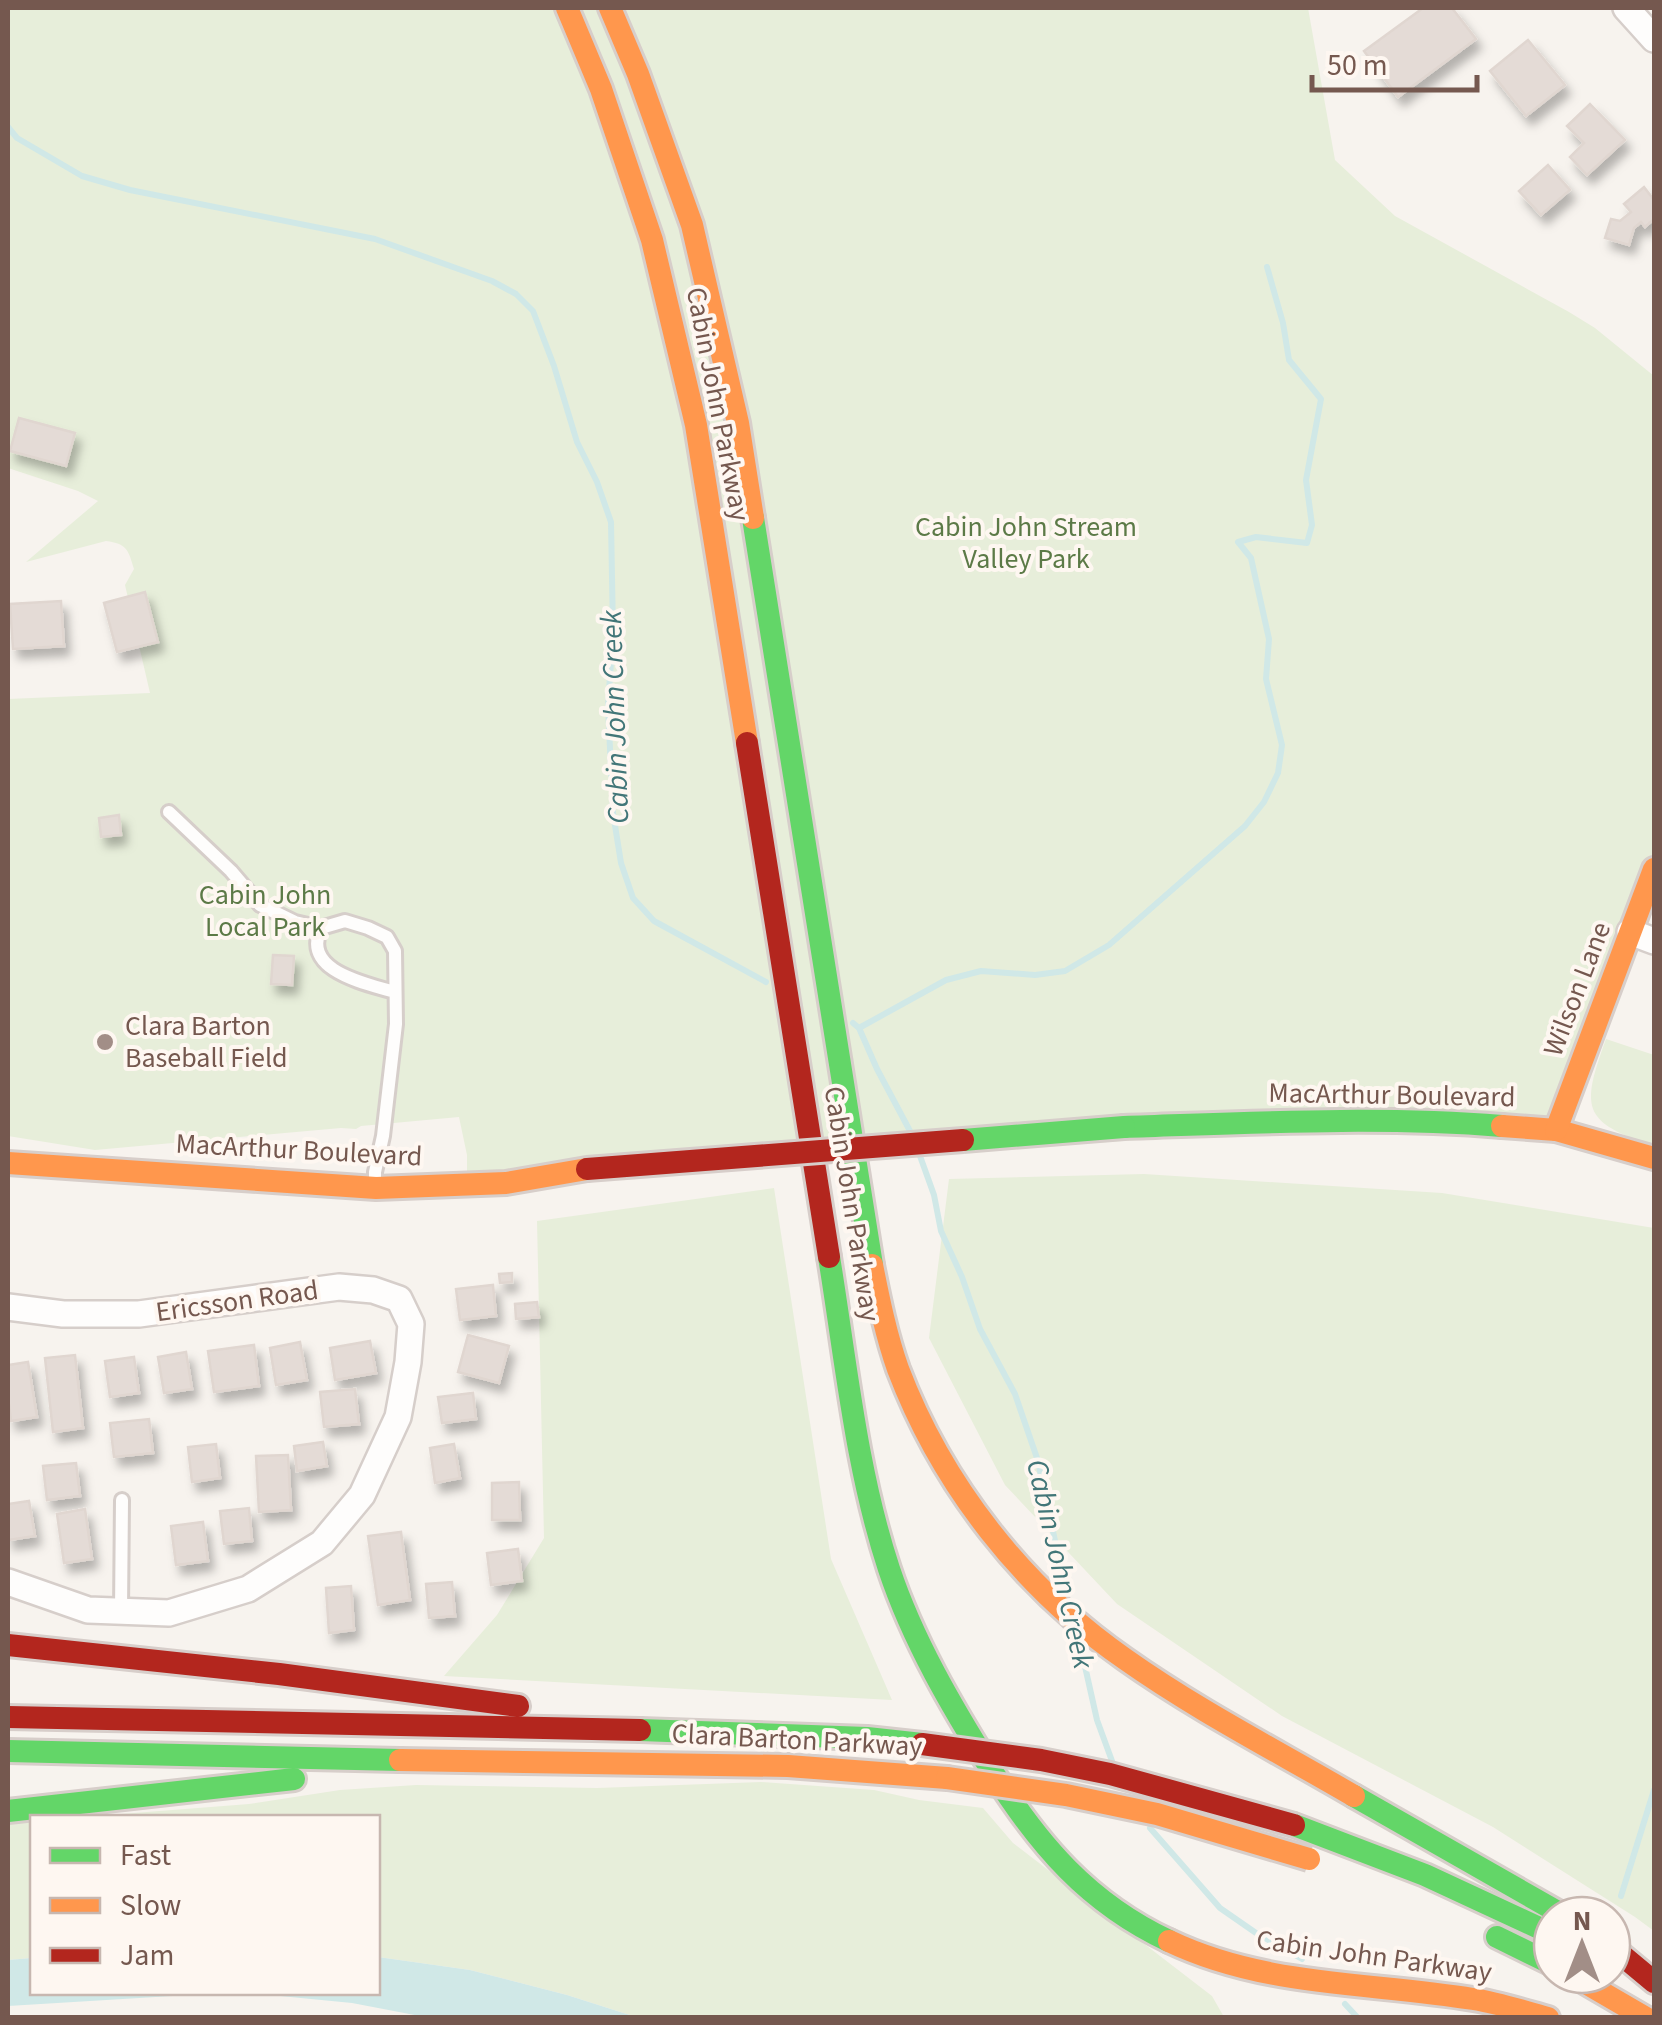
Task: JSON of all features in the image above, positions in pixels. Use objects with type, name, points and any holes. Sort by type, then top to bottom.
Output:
[{"type":"main road","name":"Cabin John Parkway","points":[[567,8],[601,88],[652,240],[692,407],[863,1468],[894,1583],[918,1638],[959,1719],[1031,1830],[1086,1889],[1146,1930],[1247,1970],[1461,1998],[1548,2018]]},
{"type":"main road","name":"Cabin John Parkway","points":[[610,8],[692,225],[734,405],[874,1276],[898,1369],[936,1450],[981,1521],[1014,1562],[1053,1602],[1124,1658],[1532,1897]]},
{"type":"main road","name":"Wilson Lane","points":[[1556,1130],[1654,869]]},
{"type":"main road","name":"MacArthur Boulevard","points":[[8,1163],[376,1188],[506,1183],[588,1169],[1124,1127],[1324,1120],[1428,1120],[1556,1130],[1654,1158]]},
{"type":"main road","points":[[8,1645],[279,1674],[670,1731]]},
{"type":"main road","name":"Clara Barton Parkway","points":[[8,1717],[867,1738],[1041,1760],[1110,1774],[1294,1824],[1428,1876],[1532,1924]]},
{"type":"main road","name":"Clara Barton Parkway","points":[[8,1751],[788,1766],[947,1778],[1066,1795],[1158,1814],[1317,1862]]},
{"type":"main road","points":[[8,1811],[437,1761]]},
{"type":"main road","points":[[1483,1930],[1532,1954]]},
{"type":"main road","points":[[1632,1964],[1654,1982]]},
{"type":"main road","points":[[1632,1978],[1654,1991]]},
{"type":"main road","points":[[1606,1995],[1646,2018]]},
{"type":"street","points":[[1626,8],[1654,39]]},
{"type":"street","points":[[1630,932],[1654,942]]},
{"type":"street","name":"Ericsson Road","points":[[8,1307],[63,1314],[140,1314],[339,1288],[374,1290],[399,1299],[411,1324],[398,1417],[362,1495],[322,1543],[248,1588],[169,1613],[88,1610],[8,1582]]},
{"type":"lane","points":[[169,812],[231,871],[260,905],[295,922],[322,928],[345,922],[368,928],[387,937],[395,951],[396,1024],[376,1188]]},
{"type":"lane","points":[[322,928],[317,938],[320,956],[335,973],[394,992]]},
{"type":"lane","points":[[120,1611],[122,1500]]},
{"type":"green space","name":"Cabin John Stream Valley Park","points":[[8,8],[1308,8],[1335,160],[1395,216],[1595,328],[1654,376],[1654,869],[1556,1130],[1427,1120],[467,1186],[467,1155],[459,1117],[95,1150],[8,1136],[8,699],[150,693],[125,585],[134,569],[126,549],[106,541],[26,562],[98,501],[8,468]]},
{"type":"green space","points":[[1606,1039],[1654,1055],[1654,1146],[1612,1129],[1593,1109],[1593,1081]]},
{"type":"green space","points":[[1144,1174],[1442,1193],[1654,1228],[1654,1931],[1632,1915],[1632,1895],[1600,1895],[1493,1827],[1282,1716],[1117,1604],[1005,1485],[929,1338],[949,1179]]},
{"type":"green space","points":[[774,1188],[831,1559],[892,1700],[444,1676],[497,1615],[544,1538],[537,1221]]},
{"type":"green space","points":[[761,1782],[874,1790],[983,1808],[1013,1843],[1212,1996],[1224,2017],[636,2017],[470,1970],[380,1957],[380,1815],[108,1815],[416,1785],[597,1788]]},
{"type":"green space","points":[[30,1821],[30,1958],[8,1960],[8,1824]]},
{"type":"water","points":[[380,1957],[470,1970],[636,2017],[425,2017],[352,2003],[270,1995],[380,1995]]},
{"type":"water","points":[[30,1958],[30,1995],[189,1995],[8,2006],[8,1960]]},
{"type":"building","points":[[1423,8],[1452,8],[1476,39],[1398,97],[1364,51]]},
{"type":"building","points":[[1528,40],[1565,85],[1526,116],[1490,71]]},
{"type":"building","points":[[1590,104],[1625,140],[1587,175],[1570,157],[1584,143],[1567,126]]},
{"type":"building","points":[[1548,165],[1570,190],[1541,215],[1519,191]]},
{"type":"building","points":[[1644,187],[1654,200],[1654,219],[1645,227],[1641,222],[1634,228],[1629,245],[1605,238],[1611,219],[1620,221],[1631,212],[1624,204]]},
{"type":"building","points":[[19,418],[75,433],[66,466],[10,451]]},
{"type":"building","points":[[145,592],[158,642],[117,652],[104,603]]},
{"type":"building","points":[[61,601],[64,646],[13,649],[10,604]]},
{"type":"building","points":[[119,815],[121,835],[101,837],[99,818]]},
{"type":"building","points":[[273,955],[294,956],[292,985],[271,984]]},
{"type":"building","points":[[512,1273],[512,1282],[500,1283],[499,1274]]},
{"type":"building","points":[[493,1285],[496,1316],[460,1320],[456,1289]]},
{"type":"building","points":[[537,1302],[539,1317],[516,1319],[515,1304]]},
{"type":"building","points":[[468,1335],[509,1346],[499,1383],[458,1372]]},
{"type":"building","points":[[370,1341],[376,1373],[335,1380],[330,1348]]},
{"type":"building","points":[[300,1342],[307,1380],[276,1385],[270,1348]]},
{"type":"building","points":[[254,1345],[259,1386],[214,1392],[208,1351]]},
{"type":"building","points":[[186,1352],[192,1389],[164,1393],[158,1357]]},
{"type":"building","points":[[75,1355],[83,1428],[53,1432],[45,1358]]},
{"type":"building","points":[[134,1357],[139,1393],[110,1397],[105,1361]]},
{"type":"building","points":[[28,1362],[37,1417],[11,1421],[8,1365]]},
{"type":"building","points":[[355,1389],[359,1424],[324,1427],[320,1392]]},
{"type":"building","points":[[473,1393],[476,1419],[442,1423],[438,1397]]},
{"type":"building","points":[[149,1419],[153,1453],[114,1457],[110,1423]]},
{"type":"building","points":[[323,1442],[327,1466],[297,1471],[294,1446]]},
{"type":"building","points":[[216,1444],[220,1478],[192,1482],[188,1447]]},
{"type":"building","points":[[454,1444],[460,1478],[435,1483],[430,1448]]},
{"type":"building","points":[[288,1455],[291,1510],[259,1512],[256,1456]]},
{"type":"building","points":[[76,1463],[80,1496],[47,1500],[43,1466]]},
{"type":"building","points":[[519,1482],[520,1520],[492,1520],[492,1483]]},
{"type":"building","points":[[29,1501],[35,1536],[8,1540],[8,1504]]},
{"type":"building","points":[[249,1508],[252,1541],[224,1544],[220,1511]]},
{"type":"building","points":[[85,1509],[92,1559],[64,1563],[57,1514]]},
{"type":"building","points":[[203,1522],[208,1561],[176,1565],[171,1526]]},
{"type":"building","points":[[401,1532],[410,1600],[378,1605],[368,1536]]},
{"type":"building","points":[[518,1549],[522,1581],[491,1585],[487,1553]]},
{"type":"building","points":[[452,1582],[455,1616],[429,1618],[426,1584]]},
{"type":"building","points":[[351,1586],[354,1630],[329,1633],[326,1588]]},
{"type":"waterway","name":"Cabin John Creek","points":[[8,127],[17,138],[82,176],[130,190],[375,239],[492,281],[516,294],[533,311],[577,442],[611,522],[613,632],[608,706],[613,813],[621,863],[633,898],[654,921],[766,982]]},
{"type":"waterway","points":[[859,1028],[946,980],[981,971],[1035,975],[1065,971],[1109,945],[1245,826],[1264,802],[1278,773],[1282,745],[1266,679],[1269,639],[1251,558],[1238,542],[1256,537],[1307,543],[1312,525],[1306,480],[1321,399],[1289,360],[1267,267]]},
{"type":"waterway","name":"Cabin John Creek","points":[[853,1023],[910,1131]]},
{"type":"waterway","name":"Cabin John Creek","points":[[920,1156],[941,1231],[980,1329],[1015,1394],[1038,1461],[1064,1583]]},
{"type":"waterway","name":"Cabin John Creek","points":[[1082,1653],[1097,1720],[1112,1761]]},
{"type":"waterway","points":[[1621,1895],[1654,1790]]},
{"type":"waterway","name":"Cabin John Creek","points":[[1150,1828],[1220,1908],[1302,1959]]},
{"type":"waterway","name":"Cabin John Creek","points":[[1345,2004],[1358,2018]]},
{"type":"traffic: fast","points":[[753,518],[872,1265]]},
{"type":"traffic: fast","points":[[1124,1127],[1360,1121],[1502,1126]]},
{"type":"traffic: fast","points":[[963,1140],[1124,1127]]},
{"type":"traffic: fast","points":[[829,1257],[868,1493],[889,1569],[922,1648],[992,1771],[1047,1847],[1114,1909],[1169,1941]]},
{"type":"traffic: fast","points":[[640,1730],[867,1738],[922,1744]]},
{"type":"traffic: fast","points":[[8,1751],[400,1760]]},
{"type":"traffic: fast","points":[[8,1811],[294,1779]]},
{"type":"traffic: fast","points":[[1354,1796],[1532,1897]]},
{"type":"traffic: fast","points":[[1294,1825],[1425,1875],[1532,1925]]},
{"type":"traffic: fast","points":[[1497,1937],[1532,1954]]},
{"type":"traffic: slow","points":[[567,8],[601,89],[652,240],[696,425],[747,743]]},
{"type":"traffic: slow","points":[[610,8],[692,225],[738,423],[753,518]]},
{"type":"traffic: slow","points":[[1556,1130],[1654,869]]},
{"type":"traffic: slow","points":[[1502,1126],[1556,1130],[1654,1158]]},
{"type":"traffic: slow","points":[[8,1163],[376,1188],[506,1183],[587,1169]]},
{"type":"traffic: slow","points":[[872,1265],[894,1356],[916,1412],[962,1493],[1020,1567],[1088,1631],[1152,1678],[1354,1796]]},
{"type":"traffic: slow","points":[[400,1760],[788,1766],[947,1778]]},
{"type":"traffic: slow","points":[[947,1778],[1066,1795],[1157,1814],[1309,1859]]},
{"type":"traffic: slow","points":[[1169,1941],[1205,1956],[1280,1975],[1473,1999],[1548,2018]]},
{"type":"traffic: slow","points":[[1606,1995],[1646,2018]]},
{"type":"traffic: jam","points":[[747,743],[829,1257]]},
{"type":"traffic: jam","points":[[587,1169],[963,1140]]},
{"type":"traffic: jam","points":[[8,1645],[279,1674],[518,1706]]},
{"type":"traffic: jam","points":[[8,1717],[640,1730]]},
{"type":"traffic: jam","points":[[922,1744],[1110,1774],[1294,1825]]},
{"type":"traffic: jam","points":[[1632,1964],[1654,1982]]},
{"type":"place","name":"Clara Barton Baseball Field","points":[[105,1042]]},
{"type":"park label","name":"Cabin John Local Park","points":[[265,911]]}]
